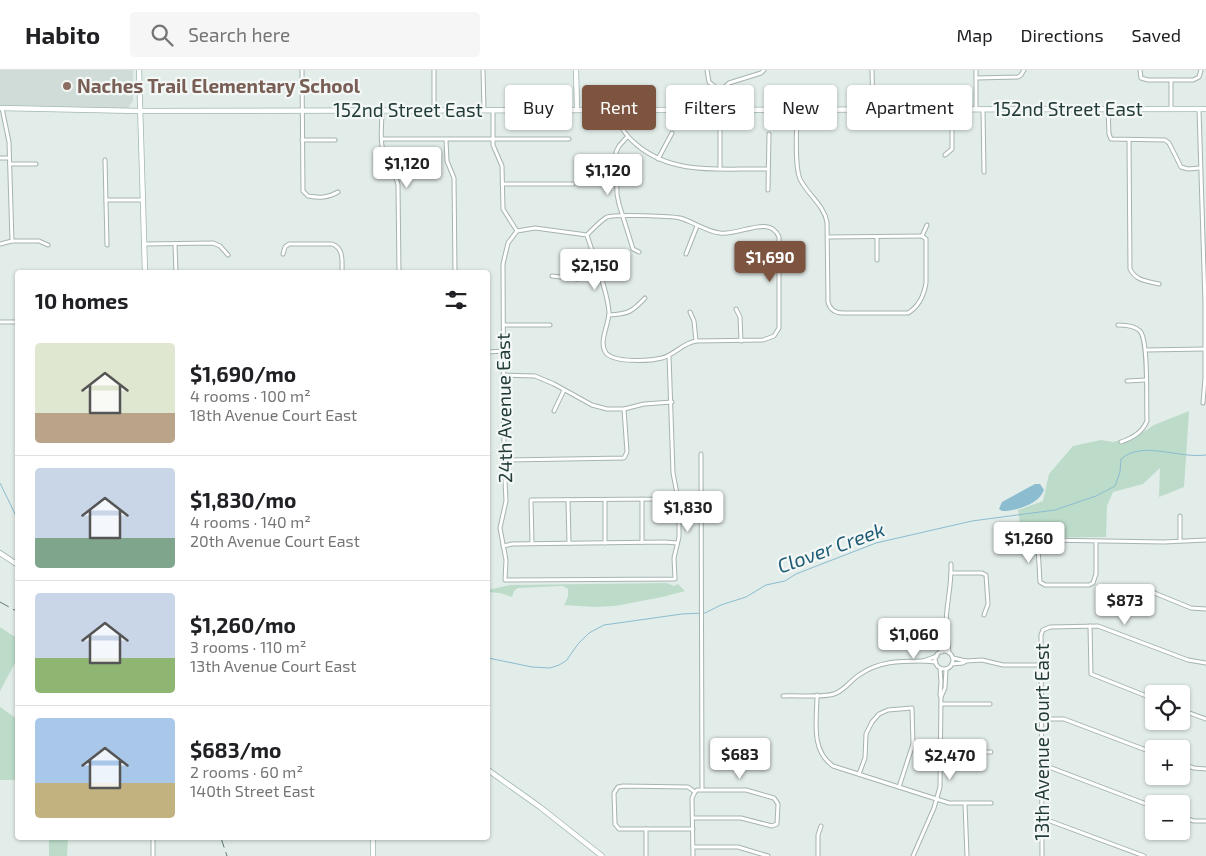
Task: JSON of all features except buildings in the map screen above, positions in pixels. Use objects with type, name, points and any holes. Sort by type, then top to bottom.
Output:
[{"type":"main road","points":[[139,70],[145,270]]},
{"type":"main road","points":[[576,70],[577,109]]},
{"type":"main road","name":"152nd Street East","points":[[1,108],[140,111],[582,109]]},
{"type":"main road","name":"152nd Street East","points":[[972,109],[1206,109]]},
{"type":"main road","points":[[0,553],[15,563]]},
{"type":"main road","points":[[490,771],[540,807],[602,856]]},
{"type":"main road","points":[[373,840],[373,856]]},
{"type":"street","points":[[302,70],[303,184],[305,194],[310,197],[327,197],[338,192]]},
{"type":"street","points":[[434,70],[434,110]]},
{"type":"street","points":[[484,70],[484,110]]},
{"type":"street","points":[[707,70],[709,82],[712,85]]},
{"type":"street","points":[[727,85],[761,73],[764,70]]},
{"type":"street","points":[[872,70],[872,85]]},
{"type":"street","points":[[976,70],[976,109]]},
{"type":"street","points":[[976,78],[1018,76],[1024,70]]},
{"type":"street","points":[[1140,70],[1141,78],[1148,80],[1193,80],[1199,77],[1201,70]]},
{"type":"street","points":[[1171,80],[1171,109]]},
{"type":"street","points":[[1,108],[7,129],[10,164],[12,241]]},
{"type":"street","points":[[983,109],[984,172]]},
{"type":"street","points":[[1108,109],[1109,136],[1115,140],[1165,140],[1182,167],[1188,169],[1200,168]]},
{"type":"street","points":[[1199,109],[1200,168],[1204,191],[1205,370],[1203,404]]},
{"type":"street","points":[[382,110],[382,149],[398,182],[399,270]]},
{"type":"street","points":[[493,110],[494,151],[502,166],[503,209],[517,230],[535,228],[587,235],[607,217],[622,216],[674,217],[723,233],[739,232],[759,226],[766,226],[775,231],[779,240],[778,330],[774,336],[763,340],[696,341],[686,344],[669,355],[654,359],[616,360],[606,354],[604,346],[609,315],[606,295],[587,235]]},
{"type":"street","points":[[623,130],[627,137],[658,159],[685,167],[767,169]]},
{"type":"street","points":[[720,130],[720,168]]},
{"type":"street","points":[[797,130],[799,177],[826,218],[828,237],[828,302],[834,311],[843,313],[908,313],[917,306],[926,286],[926,239],[922,236],[828,237]]},
{"type":"street","points":[[945,154],[952,149],[952,130]]},
{"type":"street","points":[[658,159],[672,133]]},
{"type":"street","points":[[768,190],[769,134]]},
{"type":"street","points":[[627,137],[616,152],[617,194],[633,249],[638,252]]},
{"type":"street","points":[[383,139],[569,139]]},
{"type":"street","points":[[302,140],[335,140]]},
{"type":"street","points":[[446,140],[447,161],[454,178],[455,270]]},
{"type":"street","points":[[1129,140],[1130,269],[1134,276],[1139,279],[1159,284]]},
{"type":"street","points":[[0,158],[9,158]]},
{"type":"street","points":[[105,160],[107,245]]},
{"type":"street","points":[[10,164],[36,164]]},
{"type":"street","points":[[502,184],[573,184]]},
{"type":"street","points":[[106,200],[143,200]]},
{"type":"street","points":[[922,236],[928,225]]},
{"type":"street","points":[[686,254],[697,226]]},
{"type":"street","name":"24th Avenue East","points":[[517,230],[506,248],[503,264],[506,501],[500,528],[506,560],[505,580],[675,580],[674,558],[677,543]]},
{"type":"street","points":[[877,237],[877,260]]},
{"type":"street","points":[[0,244],[12,241],[39,241],[48,245]]},
{"type":"street","points":[[144,244],[218,244],[228,255]]},
{"type":"street","points":[[175,244],[176,270]]},
{"type":"street","points":[[283,254],[285,247],[289,244],[332,244],[339,248],[342,256],[342,270]]},
{"type":"street","points":[[552,276],[577,279],[599,273]]},
{"type":"street","points":[[609,315],[629,313],[645,298]]},
{"type":"street","points":[[736,309],[740,317],[741,341]]},
{"type":"street","points":[[690,312],[694,321],[696,341]]},
{"type":"street","points":[[0,322],[15,322]]},
{"type":"street","points":[[504,325],[550,325]]},
{"type":"street","points":[[1118,325],[1132,326],[1140,330],[1144,338],[1146,350],[1147,421],[1145,426],[1133,437],[1121,442]]},
{"type":"street","points":[[1146,350],[1204,349]]},
{"type":"street","points":[[490,352],[504,351]]},
{"type":"street","points":[[503,546],[512,544],[569,543],[677,543],[679,537],[678,504],[673,473],[669,355]]},
{"type":"street","points":[[503,375],[535,376],[598,407],[614,410],[644,404],[672,402]]},
{"type":"street","points":[[1127,381],[1146,380]]},
{"type":"street","points":[[554,410],[564,390]]},
{"type":"street","points":[[504,460],[624,458],[626,452],[624,409]]},
{"type":"street","points":[[701,454],[702,789]]},
{"type":"street","points":[[532,544],[532,500],[660,499],[677,495]]},
{"type":"street","points":[[642,499],[642,542]]},
{"type":"street","points":[[568,500],[569,543]]},
{"type":"street","points":[[605,500],[606,543]]},
{"type":"street","points":[[1180,516],[1180,540]]},
{"type":"street","points":[[1096,541],[1096,574],[1093,583],[1080,585],[1041,583],[1038,574],[1038,547],[1040,542],[1045,540],[1164,542],[1206,540]]},
{"type":"street","points":[[923,661],[942,652],[951,564]]},
{"type":"street","points":[[951,573],[982,573],[986,575],[988,604],[984,615]]},
{"type":"street","points":[[1152,592],[1191,608],[1206,609]]},
{"type":"street","points":[[946,625],[949,653],[953,658],[966,661],[982,660],[1008,665],[1041,664]]},
{"type":"street","points":[[1145,696],[1094,676],[1090,671],[1090,626],[1100,627],[1188,660],[1206,663]]},
{"type":"street","name":"13th Avenue Court East","points":[[1042,856],[1041,635],[1044,629],[1050,627],[1090,626]]},
{"type":"street","points":[[942,652],[949,653]]},
{"type":"street","points":[[913,856],[936,800],[941,780],[941,682],[940,668],[936,662],[937,656]]},
{"type":"street","points":[[952,664],[953,658]]},
{"type":"street","points":[[941,697],[945,688],[946,669],[952,664],[966,661]]},
{"type":"street","points":[[783,696],[836,693],[861,674],[884,663],[936,662]]},
{"type":"street","points":[[940,668],[946,669]]},
{"type":"street","points":[[817,695],[817,740],[825,759],[833,766],[936,800],[965,804],[991,803]]},
{"type":"street","points":[[940,704],[990,704]]},
{"type":"street","points":[[859,774],[865,758],[866,734],[872,722],[879,714],[888,710],[912,708],[913,744],[899,787]]},
{"type":"street","points":[[1190,713],[1206,719]]},
{"type":"street","points":[[1041,719],[1064,719],[1145,750]]},
{"type":"street","points":[[940,754],[991,752]]},
{"type":"street","points":[[1041,764],[1145,804]]},
{"type":"street","points":[[1190,767],[1206,769]]},
{"type":"street","points":[[693,829],[621,829],[615,824],[614,792],[618,787],[688,787],[695,792]]},
{"type":"street","points":[[693,818],[741,818],[770,826],[777,824],[778,804],[774,798],[746,790],[702,789],[695,792],[692,798],[693,856]]},
{"type":"street","points":[[965,804],[967,856]]},
{"type":"street","points":[[1042,818],[1144,856]]},
{"type":"street","points":[[1190,820],[1206,821]]},
{"type":"street","points":[[818,856],[818,834],[821,826]]},
{"type":"street","points":[[646,829],[646,856]]},
{"type":"street","points":[[153,840],[153,856]]},
{"type":"street","points":[[693,847],[738,847],[768,856]]},
{"type":"shaded area","name":"Naches Trail Elementary School","points":[[0,70],[133,70],[133,101],[128,108],[0,105]]},
{"type":"green space","points":[[1189,411],[1184,487],[1159,497],[1160,468],[1143,484],[1113,492],[1107,506],[1106,537],[1022,538],[1018,510],[1043,501],[1049,474],[1073,446],[1101,440],[1113,442],[1137,436],[1154,425]]},
{"type":"green space","points":[[667,583],[674,586],[678,584],[685,591],[615,606],[595,607],[564,605],[568,597],[568,589],[563,586],[518,588],[514,591],[512,597],[490,592],[490,590],[510,585]]},
{"type":"green space","points":[[0,627],[15,637],[15,663],[0,691]]},
{"type":"green space","points":[[0,707],[15,718],[15,780],[0,780]]},
{"type":"green space","points":[[49,840],[68,840],[67,856],[49,856]]},
{"type":"water","points":[[1035,484],[1040,484],[1044,490],[1032,503],[1014,510],[1002,511],[999,509],[1002,502]]},
{"type":"waterway","name":"Clover Creek","points":[[490,658],[532,667],[550,668],[566,661],[578,644],[589,633],[604,625],[682,614],[705,613],[721,605],[746,597],[766,585],[785,581],[796,574],[876,543],[972,521],[1055,510],[1096,496],[1115,486],[1120,472],[1121,459],[1130,454],[1150,450],[1195,456],[1206,455]]},
{"type":"waterway","name":"Clover Creek","points":[[0,483],[15,514]]},
{"type":"railway","points":[[0,602],[15,610]]},
{"type":"railway","points":[[222,840],[227,856]]},
{"type":"place","name":"Naches Trail Elementary School","points":[[67,86]]}]
